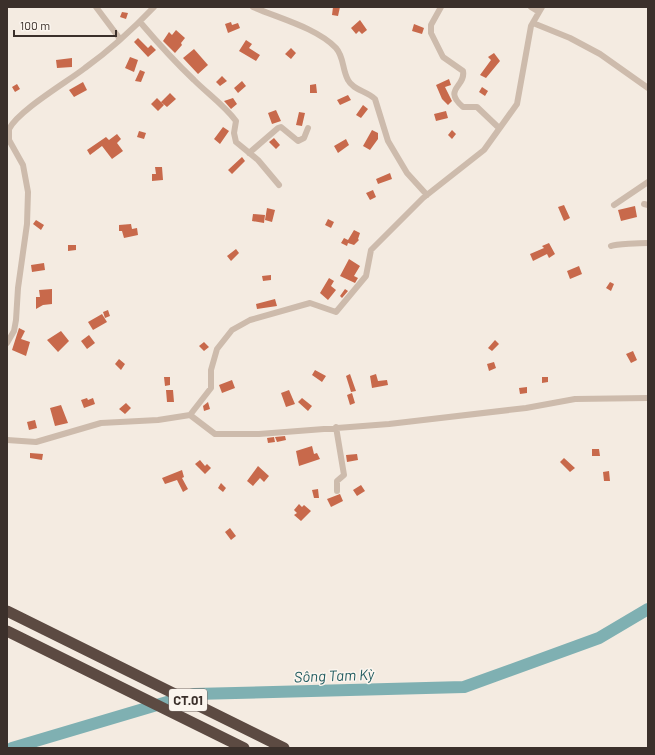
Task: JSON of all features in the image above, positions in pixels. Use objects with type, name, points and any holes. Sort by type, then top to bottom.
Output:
[{"type":"highway","name":"CT.01","points":[[7,611],[91,651],[284,748]]},
{"type":"highway","name":"CT.01","points":[[7,631],[244,748]]},
{"type":"street","points":[[96,7],[120,39]]},
{"type":"street","points":[[7,343],[14,330],[16,320],[18,288],[27,224],[28,192],[23,165],[7,137],[11,125],[30,108],[86,67],[120,39],[140,22],[154,7]]},
{"type":"street","points":[[253,7],[303,27],[335,47],[342,56],[348,80],[354,86],[375,99],[388,141],[407,173],[426,195]]},
{"type":"street","points":[[441,7],[431,25],[431,33],[443,57],[462,71],[462,77],[454,90],[455,98],[463,107],[476,107],[500,128]]},
{"type":"street","points":[[7,440],[36,442],[101,423],[158,420],[190,415],[211,388],[212,370],[217,349],[232,330],[250,320],[310,303],[336,312],[366,276],[371,250],[426,195],[484,150],[517,104],[533,23],[540,10],[531,7]]},
{"type":"street","points":[[140,22],[154,40],[229,112],[236,121],[234,133],[236,142],[268,170],[279,185]]},
{"type":"street","points":[[533,23],[570,38],[600,54],[648,88]]},
{"type":"street","points":[[249,153],[278,128],[298,141],[304,138],[308,128]]},
{"type":"street","points":[[614,205],[648,182]]},
{"type":"street","points":[[611,246],[616,244],[648,243]]},
{"type":"street","points":[[190,415],[215,434],[259,434],[389,424],[526,408],[575,399],[648,398]]},
{"type":"street","points":[[336,427],[344,475],[337,481],[337,491]]},
{"type":"building","points":[[333,7],[340,7],[338,16],[332,15]]},
{"type":"building","points":[[122,12],[128,13],[126,19],[120,17]]},
{"type":"building","points":[[360,20],[367,30],[362,34],[359,31],[356,34],[351,28]]},
{"type":"building","points":[[231,22],[232,25],[238,23],[240,28],[228,33],[225,24]]},
{"type":"building","points":[[414,24],[424,28],[422,34],[412,31]]},
{"type":"building","points":[[176,30],[185,38],[181,43],[182,45],[175,53],[163,41],[169,32],[172,35]]},
{"type":"building","points":[[138,38],[148,48],[151,45],[156,50],[148,57],[134,42]]},
{"type":"building","points":[[246,40],[252,44],[249,48],[260,55],[256,61],[239,51]]},
{"type":"building","points":[[291,48],[296,53],[291,59],[285,54]]},
{"type":"building","points":[[194,49],[208,65],[198,74],[183,58]]},
{"type":"building","points":[[494,53],[500,61],[486,78],[480,75],[491,60],[488,57]]},
{"type":"building","points":[[130,57],[138,60],[134,72],[125,68]]},
{"type":"building","points":[[72,58],[72,67],[57,68],[56,60]]},
{"type":"building","points":[[140,70],[145,72],[141,82],[135,81]]},
{"type":"building","points":[[222,76],[227,81],[220,86],[216,82]]},
{"type":"building","points":[[449,79],[451,85],[445,87],[452,101],[448,105],[442,99],[436,85]]},
{"type":"building","points":[[242,81],[246,86],[238,93],[234,88]]},
{"type":"building","points":[[83,82],[87,90],[74,97],[69,90]]},
{"type":"building","points":[[17,84],[20,89],[15,92],[12,87]]},
{"type":"building","points":[[316,84],[317,93],[310,93],[310,85]]},
{"type":"building","points":[[482,87],[488,91],[485,96],[479,92]]},
{"type":"building","points":[[170,93],[176,99],[167,107],[161,102]]},
{"type":"building","points":[[348,95],[351,100],[340,105],[337,100]]},
{"type":"building","points":[[157,98],[164,105],[158,111],[151,104]]},
{"type":"building","points":[[233,98],[237,104],[231,109],[224,101]]},
{"type":"building","points":[[363,105],[368,109],[361,118],[356,115]]},
{"type":"building","points":[[276,110],[281,121],[272,124],[268,113]]},
{"type":"building","points":[[446,111],[448,118],[436,121],[434,114]]},
{"type":"building","points":[[299,112],[305,113],[302,126],[296,125]]},
{"type":"building","points":[[223,127],[229,131],[220,144],[214,139]]},
{"type":"building","points":[[372,130],[378,133],[378,139],[370,150],[363,146]]},
{"type":"building","points":[[452,130],[456,134],[452,139],[448,135]]},
{"type":"building","points":[[139,131],[146,133],[144,139],[137,137]]},
{"type":"building","points":[[117,134],[121,139],[117,143],[123,151],[112,159],[102,146],[90,155],[87,150],[106,137],[109,140]]},
{"type":"building","points":[[274,138],[280,145],[276,149],[269,142]]},
{"type":"building","points":[[346,139],[349,145],[338,153],[334,146]]},
{"type":"building","points":[[242,157],[245,161],[232,174],[228,170]]},
{"type":"building","points":[[155,167],[162,167],[163,180],[152,181],[152,174],[156,174]]},
{"type":"building","points":[[390,173],[392,179],[378,184],[376,179]]},
{"type":"building","points":[[373,190],[376,197],[370,200],[366,193]]},
{"type":"building","points":[[564,205],[570,218],[564,221],[558,207]]},
{"type":"building","points":[[635,206],[637,217],[621,221],[618,210]]},
{"type":"building","points":[[267,208],[275,210],[272,222],[265,220]]},
{"type":"building","points":[[253,214],[265,215],[264,223],[252,221]]},
{"type":"building","points":[[328,219],[334,222],[331,228],[325,225]]},
{"type":"building","points":[[36,220],[44,225],[41,230],[33,224]]},
{"type":"building","points":[[131,224],[132,229],[137,228],[138,235],[124,238],[122,231],[119,231],[119,225]]},
{"type":"building","points":[[354,230],[360,233],[359,240],[354,245],[348,243],[347,246],[341,243],[344,238],[348,240]]},
{"type":"building","points":[[549,243],[555,254],[549,258],[547,254],[533,261],[530,254],[544,248],[542,246]]},
{"type":"building","points":[[68,245],[76,245],[76,250],[68,251]]},
{"type":"building","points":[[236,249],[239,253],[231,261],[227,256]]},
{"type":"building","points":[[349,259],[360,266],[354,276],[358,278],[355,283],[340,276]]},
{"type":"building","points":[[44,263],[45,270],[32,272],[31,265]]},
{"type":"building","points":[[579,266],[582,274],[570,279],[567,271]]},
{"type":"building","points":[[271,275],[271,280],[263,281],[262,276]]},
{"type":"building","points":[[329,278],[334,281],[331,286],[336,290],[328,300],[320,293]]},
{"type":"building","points":[[610,282],[614,284],[611,291],[606,288]]},
{"type":"building","points":[[52,289],[52,304],[43,305],[36,309],[36,297],[40,297],[39,290]]},
{"type":"building","points":[[345,289],[348,291],[342,298],[340,296]]},
{"type":"building","points":[[275,299],[277,306],[257,309],[256,304]]},
{"type":"building","points":[[108,310],[110,316],[105,318],[103,312]]},
{"type":"building","points":[[102,314],[107,322],[93,330],[88,322]]},
{"type":"building","points":[[19,328],[25,331],[21,339],[30,342],[26,356],[12,350]]},
{"type":"building","points":[[61,331],[69,341],[58,352],[47,340]]},
{"type":"building","points":[[89,335],[95,343],[87,349],[81,341]]},
{"type":"building","points":[[495,340],[499,344],[492,351],[488,348]]},
{"type":"building","points":[[204,342],[209,347],[204,351],[199,346]]},
{"type":"building","points":[[633,351],[637,360],[631,363],[626,354]]},
{"type":"building","points":[[119,359],[125,364],[121,370],[115,364]]},
{"type":"building","points":[[494,362],[496,368],[489,371],[487,364]]},
{"type":"building","points":[[315,370],[326,376],[322,382],[312,375]]},
{"type":"building","points":[[350,374],[356,391],[351,392],[346,376]]},
{"type":"building","points":[[376,374],[378,381],[387,380],[388,385],[372,388],[370,376]]},
{"type":"building","points":[[164,377],[170,377],[170,385],[165,386]]},
{"type":"building","points":[[542,377],[548,377],[548,382],[542,383]]},
{"type":"building","points":[[232,380],[235,388],[222,393],[219,385]]},
{"type":"building","points":[[527,387],[527,393],[520,394],[519,388]]},
{"type":"building","points":[[166,390],[173,390],[174,402],[167,402]]},
{"type":"building","points":[[289,390],[295,404],[286,407],[281,393]]},
{"type":"building","points":[[352,393],[355,403],[350,405],[347,395]]},
{"type":"building","points":[[87,398],[88,400],[93,398],[95,404],[84,408],[81,400]]},
{"type":"building","points":[[302,398],[312,406],[308,411],[298,402]]},
{"type":"building","points":[[208,402],[210,409],[204,411],[203,406]]},
{"type":"building","points":[[126,403],[131,408],[125,414],[119,409]]},
{"type":"building","points":[[61,405],[68,423],[55,426],[50,408]]},
{"type":"building","points":[[35,420],[37,428],[29,430],[27,422]]},
{"type":"building","points":[[285,436],[286,440],[277,442],[275,437]]},
{"type":"building","points":[[274,437],[275,442],[268,443],[267,438]]},
{"type":"building","points":[[312,446],[314,454],[317,453],[320,459],[299,466],[296,451]]},
{"type":"building","points":[[592,449],[599,449],[600,456],[592,456]]},
{"type":"building","points":[[30,453],[43,454],[42,460],[30,458]]},
{"type":"building","points":[[357,454],[358,460],[347,462],[346,455]]},
{"type":"building","points":[[564,458],[575,468],[570,472],[560,462]]},
{"type":"building","points":[[200,460],[205,466],[207,464],[211,468],[205,474],[195,464]]},
{"type":"building","points":[[258,466],[269,476],[264,482],[260,478],[253,486],[247,481]]},
{"type":"building","points":[[182,470],[184,477],[182,478],[188,489],[183,492],[177,480],[165,484],[162,478]]},
{"type":"building","points":[[609,471],[610,481],[604,481],[603,472]]},
{"type":"building","points":[[221,483],[226,488],[223,492],[218,488]]},
{"type":"building","points":[[361,485],[365,491],[357,496],[353,490]]},
{"type":"building","points":[[318,489],[319,498],[314,498],[312,490]]},
{"type":"building","points":[[340,494],[343,501],[331,507],[327,499]]},
{"type":"building","points":[[299,504],[302,507],[304,505],[311,511],[301,521],[294,515],[297,513],[294,510]]},
{"type":"building","points":[[230,528],[236,536],[231,540],[225,532]]},
{"type":"waterway","name":"Sông Tam Kỳ","points":[[12,748],[194,694],[464,687],[599,638],[648,609]]}]
